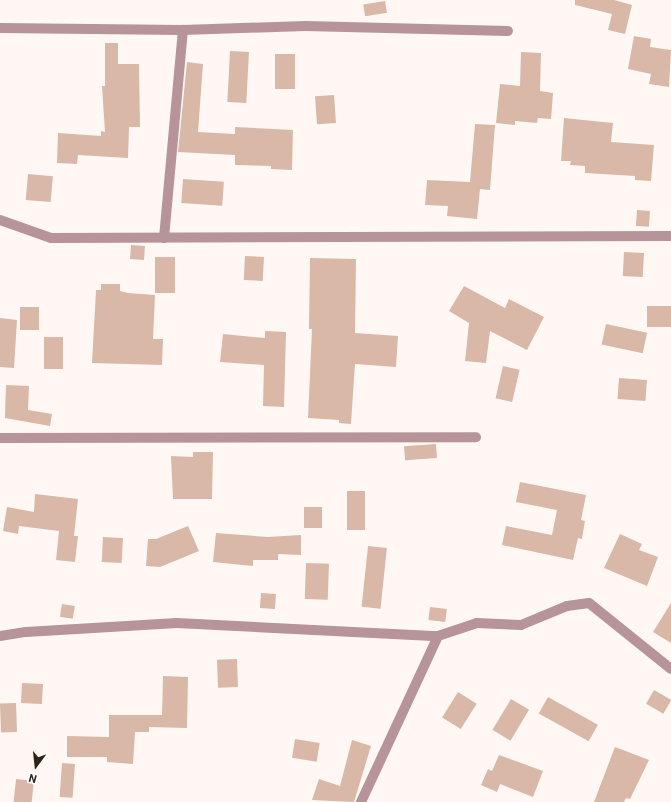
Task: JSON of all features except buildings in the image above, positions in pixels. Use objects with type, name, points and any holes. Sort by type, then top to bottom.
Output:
[{"type":"street","points":[[0,28],[182,30],[305,26],[508,31]]},
{"type":"street","points":[[164,238],[182,30]]},
{"type":"street","points":[[0,220],[51,238],[671,236]]},
{"type":"street","points":[[0,438],[476,438]]},
{"type":"street","points":[[0,636],[26,632],[178,623],[438,636],[477,622],[521,625],[567,606],[589,603],[671,669]]},
{"type":"street","points":[[361,802],[438,636]]}]
